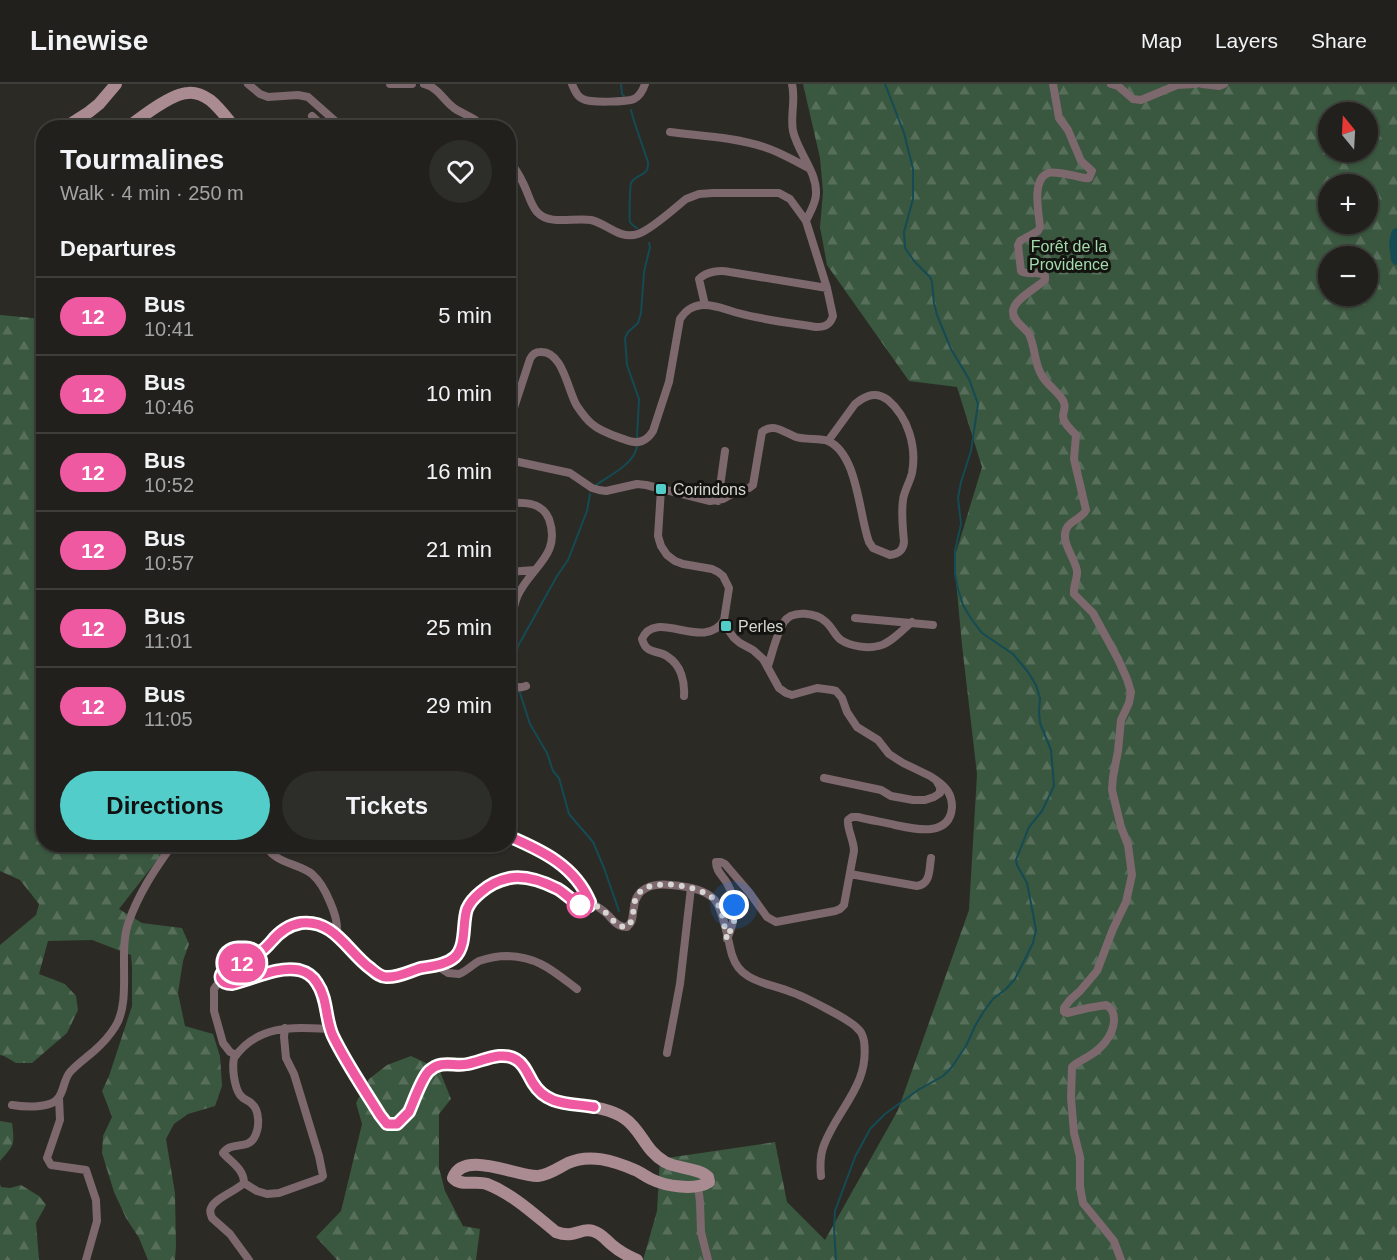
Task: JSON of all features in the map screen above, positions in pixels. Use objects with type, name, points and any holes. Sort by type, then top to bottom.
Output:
[{"type":"main road","points":[[76,120],[99,104],[116,84]]},
{"type":"main road","points":[[137,120],[174,97],[188,93],[196,93],[210,100],[228,120]]},
{"type":"main road","points":[[516,840],[555,859],[566,868],[576,878],[590,902],[589,906],[583,906],[557,889],[528,878],[508,878],[488,886],[471,902],[467,909],[463,938],[458,953],[446,963],[412,970],[397,976],[380,976],[354,954],[337,934],[320,925],[304,922],[285,929],[275,936],[263,951],[225,970],[221,979],[227,984],[232,984],[265,973],[286,970],[298,970],[309,974],[317,982],[321,991],[330,1029],[336,1042],[387,1124],[397,1124],[405,1117],[426,1074],[435,1067],[448,1063],[467,1064],[498,1056],[517,1059],[542,1094],[551,1100],[594,1107],[623,1117],[636,1130],[647,1147],[661,1160],[675,1166],[701,1171],[706,1174],[709,1182],[698,1186],[670,1185],[658,1182],[637,1170],[596,1158],[580,1159],[539,1176],[484,1165],[462,1168],[453,1175],[453,1178],[456,1182],[483,1183],[499,1190],[556,1232],[569,1236],[588,1230],[599,1233],[622,1253],[637,1260]]},
{"type":"street","points":[[248,84],[260,94],[268,97],[298,94],[308,98],[334,120]]},
{"type":"street","points":[[390,84],[412,84]]},
{"type":"street","points":[[424,84],[437,90],[458,111],[476,120]]},
{"type":"street","points":[[572,84],[579,97],[592,101],[632,100],[640,94],[645,84]]},
{"type":"street","points":[[792,84],[794,131],[798,146],[810,169],[816,194],[815,202],[806,220]]},
{"type":"street","points":[[1053,84],[1059,118],[1068,130],[1081,161],[1092,171],[1086,179],[1074,175],[1049,173],[1043,177],[1036,197],[1040,226],[1038,231],[1020,240],[1018,245],[1021,271],[1026,274],[1043,274],[1045,280],[1015,305],[1013,312],[1016,320],[1029,336],[1039,372],[1063,399],[1064,421],[1076,435],[1074,459],[1086,510],[1068,526],[1065,534],[1066,543],[1077,571],[1073,586],[1074,594],[1093,613],[1118,659],[1131,692],[1129,704],[1121,720],[1112,790],[1128,845],[1132,875],[1126,902],[1097,971],[1064,1008],[1064,1012],[1067,1013],[1106,1005],[1113,1012],[1114,1023],[1107,1040],[1091,1055],[1072,1066],[1071,1098],[1074,1133],[1080,1157],[1080,1187],[1083,1203],[1114,1241],[1121,1260]]},
{"type":"street","points":[[1111,84],[1118,86],[1133,99],[1141,100],[1177,85],[1196,84]]},
{"type":"street","points":[[1202,84],[1219,86],[1224,84]]},
{"type":"street","points":[[312,116],[317,120]]},
{"type":"street","points":[[670,132],[762,146],[810,169]]},
{"type":"street","points":[[516,172],[536,211],[542,216],[551,219],[592,221],[627,236],[641,233],[692,196],[779,193],[790,199],[806,220],[833,316],[828,324],[816,327],[739,314],[717,306],[694,307],[685,312],[680,320],[669,382],[653,431],[644,441],[631,443],[592,424],[577,406],[559,363],[550,354],[542,351],[534,354],[530,359],[516,402]]},
{"type":"street","points":[[705,305],[699,279],[718,271],[826,288]]},
{"type":"street","points":[[516,461],[570,473],[599,490],[606,491],[637,484],[718,501],[753,485],[761,436],[765,429],[774,427],[796,437],[828,441],[842,452],[849,466],[868,542],[873,548],[890,555],[900,552],[904,542],[903,497],[913,466],[911,441],[904,419],[890,402],[878,394],[872,394],[855,404],[828,441]]},
{"type":"street","points":[[718,501],[725,451]]},
{"type":"street","points":[[661,489],[658,536],[667,555],[683,564],[718,572],[723,576],[729,588],[724,620],[719,627],[712,631],[696,633],[662,627],[654,628],[642,639],[645,648],[668,656],[677,666],[683,679],[684,696]]},
{"type":"street","points":[[516,503],[543,509],[552,529],[552,543],[545,557],[524,584],[516,599]]},
{"type":"street","points":[[516,571],[535,570]]},
{"type":"street","points":[[768,666],[783,622],[793,615],[815,615],[827,622],[841,640],[853,645],[872,647],[886,644],[912,622]]},
{"type":"street","points":[[855,618],[933,625]]},
{"type":"street","points":[[724,620],[734,638],[763,659],[779,688],[792,695],[817,688],[836,691],[857,727],[878,740],[889,754],[903,764],[930,776],[944,786],[952,801],[952,810],[948,819],[942,826],[931,830],[919,830],[858,817],[848,820],[854,850],[844,905],[835,911],[776,922],[766,917],[743,884],[725,864],[716,862],[717,871],[730,890],[735,910],[734,921],[727,939]]},
{"type":"street","points":[[516,687],[526,686]]},
{"type":"street","points":[[824,778],[881,790],[891,796],[913,800],[925,800],[937,796],[940,793],[940,787],[936,780]]},
{"type":"street","points":[[86,1260],[97,1221],[96,1200],[86,1170],[51,1165],[47,1158],[60,1120],[59,1098],[67,1077],[101,1045],[116,1026],[122,1011],[123,951],[128,926],[137,902],[167,852]]},
{"type":"street","points":[[269,852],[302,868],[320,883],[326,891],[334,912],[338,926],[337,934]]},
{"type":"street","points":[[850,874],[917,886],[927,880],[931,858]]},
{"type":"street","points":[[590,902],[606,913],[616,924],[627,927],[633,919],[635,899],[644,888],[651,885],[669,884],[691,888],[709,895],[719,907],[737,966],[746,975],[802,997],[859,1029],[864,1038],[865,1056],[861,1077],[823,1146],[821,1176]]},
{"type":"street","points":[[667,1053],[680,984],[691,888]]},
{"type":"street","points":[[436,965],[448,973],[459,974],[488,958],[519,957],[543,965],[578,989]]},
{"type":"street","points":[[221,979],[214,989],[214,1011],[223,1043],[230,1052],[236,1055]]},
{"type":"street","points":[[249,1260],[230,1234],[210,1214],[211,1206],[244,1182],[244,1176],[233,1161],[223,1153],[230,1147],[249,1144],[257,1132],[257,1111],[238,1090],[232,1065],[236,1055],[252,1040],[263,1034],[296,1027],[330,1029]]},
{"type":"street","points":[[244,1182],[257,1191],[267,1194],[279,1193],[323,1176],[319,1155],[294,1074],[286,1058],[285,1028]]},
{"type":"street","points":[[12,1105],[38,1106],[51,1103],[59,1098]]},
{"type":"street","points":[[698,1186],[701,1232],[708,1260]]},
{"type":"green space","name":"Forêt de la Providence","points":[[803,84],[1397,84],[1397,1260],[643,1260],[657,1211],[660,1159],[775,1142],[787,1202],[825,1240],[898,1110],[969,910],[977,774],[954,559],[982,467],[957,387],[909,381],[827,265],[820,227],[823,192],[820,158]]},
{"type":"green space","points":[[0,315],[36,318],[36,852],[164,852],[119,909],[142,923],[182,928],[189,944],[183,961],[178,993],[185,1026],[213,1034],[220,1056],[222,1086],[215,1106],[188,1114],[174,1124],[166,1139],[175,1193],[175,1260],[148,1260],[114,1192],[102,1153],[103,1136],[112,1117],[102,1091],[132,1006],[131,955],[92,940],[48,941],[39,974],[65,984],[76,996],[78,1010],[67,1033],[32,1063],[16,1063],[0,1055],[0,945],[36,915],[39,904],[20,880],[0,871]]},
{"type":"green space","points":[[411,1056],[439,1069],[451,1099],[439,1114],[439,1168],[445,1191],[463,1226],[480,1229],[476,1260],[337,1260],[316,1237],[341,1211],[362,1124],[356,1103],[369,1079],[387,1065]]},
{"type":"green space","points":[[0,1121],[12,1123],[13,1136],[11,1148],[0,1161]]},
{"type":"green space","points":[[0,1184],[1,1187],[10,1188],[21,1185],[39,1196],[46,1205],[36,1223],[39,1260],[0,1260]]},
{"type":"waterway","points":[[621,84],[624,96]]},
{"type":"waterway","points":[[836,1260],[835,1211],[855,1157],[870,1129],[885,1114],[918,1090],[943,1076],[952,1067],[984,1011],[993,999],[1015,979],[1033,943],[1036,930],[1027,883],[1016,860],[1029,827],[1042,811],[1054,786],[1051,750],[1040,723],[1040,698],[1036,685],[1013,654],[982,633],[963,605],[958,589],[955,574],[955,551],[961,524],[958,498],[971,451],[978,404],[969,379],[951,349],[937,315],[930,277],[905,248],[904,232],[913,199],[913,169],[904,133],[885,84]]},
{"type":"waterway","points":[[631,110],[648,162],[645,173],[636,177],[631,183],[630,222],[637,228]]},
{"type":"waterway","points":[[1397,234],[1395,243],[1397,259]]},
{"type":"waterway","points":[[637,437],[639,399],[627,365],[625,338],[638,323],[641,313],[649,243]]},
{"type":"waterway","points":[[596,485],[626,464],[637,447]]},
{"type":"waterway","points":[[516,655],[518,646],[568,560],[587,511],[590,494]]},
{"type":"waterway","points":[[516,681],[517,685]]},
{"type":"waterway","points":[[519,690],[530,724],[547,753],[553,771],[559,778],[569,814],[593,842],[619,911]]},
{"type":"bus line","name":"12","points":[[516,840],[555,859],[566,868],[576,878],[587,895],[590,905],[583,906],[557,889],[536,880],[520,877],[508,878],[488,886],[471,902],[467,909],[463,938],[458,953],[446,963],[412,970],[397,976],[380,976],[354,954],[337,934],[320,925],[304,922],[285,929],[275,936],[263,951],[249,960],[225,970],[221,979],[227,984],[232,984],[265,973],[286,970],[298,970],[309,974],[317,982],[321,991],[333,1035],[387,1124],[397,1124],[409,1112],[430,1070],[441,1064],[461,1065],[498,1056],[517,1059],[545,1097],[558,1102],[594,1107]]},
{"type":"place","name":"Corindons","points":[[661,489]]},
{"type":"place","name":"Perles","points":[[726,626]]},
{"type":"route","points":[[580,905],[586,907],[590,905],[590,902],[598,906],[616,924],[627,927],[633,919],[635,899],[644,888],[651,885],[669,884],[691,888],[715,900],[727,939],[734,921],[734,905]]}]
